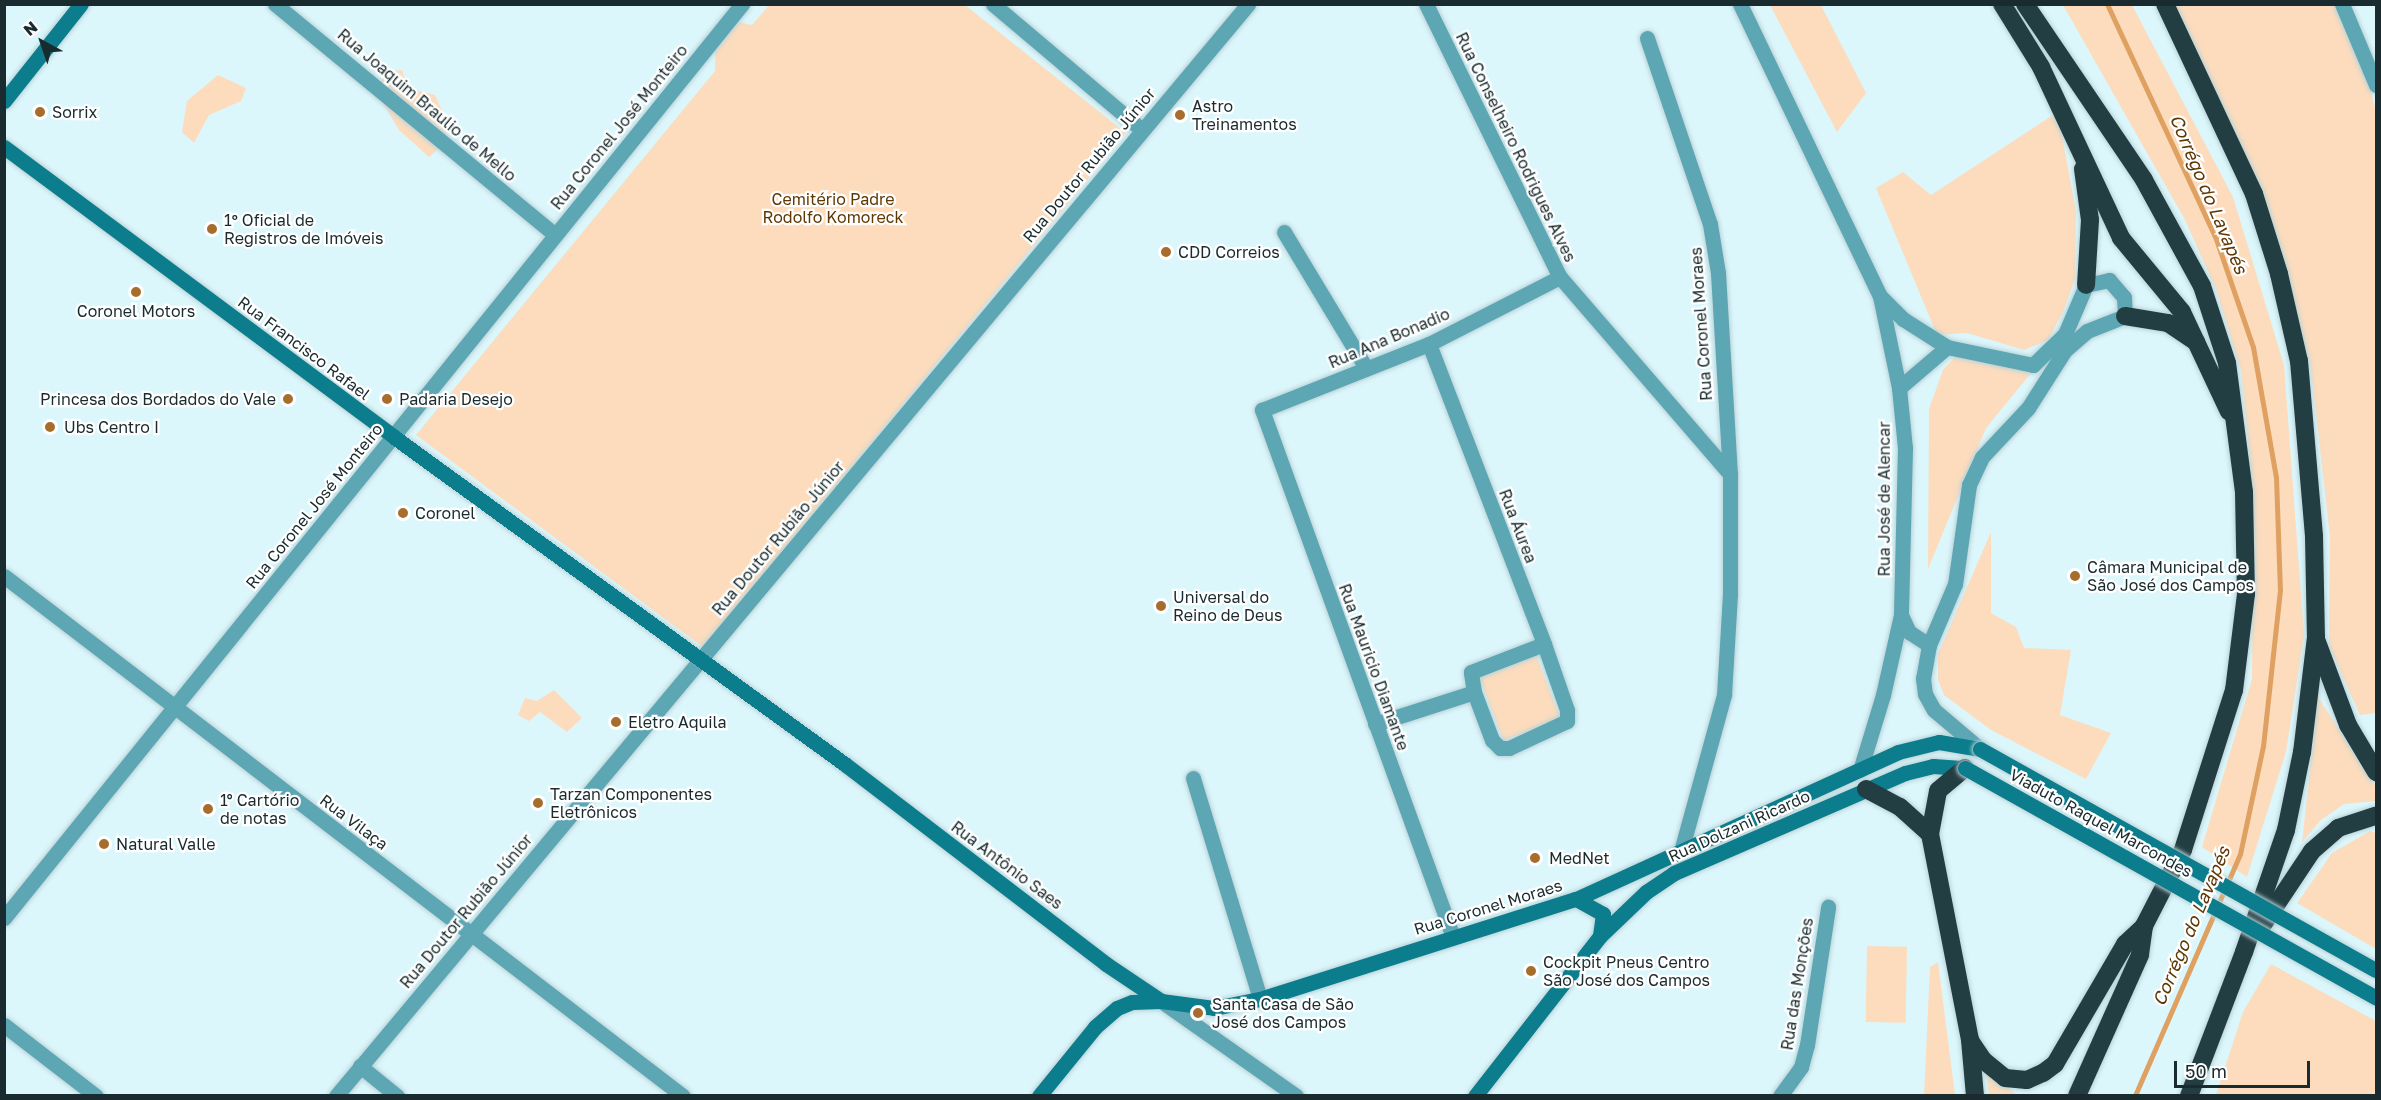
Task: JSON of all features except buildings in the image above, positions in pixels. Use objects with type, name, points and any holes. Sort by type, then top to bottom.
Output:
[{"type":"highway","points":[[2002,4],[2041,67],[2078,141],[2121,238],[2182,312],[2238,430]]},
{"type":"highway","points":[[1970,1040],[1983,1060],[2005,1078],[2027,1080],[2043,1073],[2055,1064],[2125,944],[2144,926],[2184,850],[2234,690],[2246,594],[2244,492],[2238,430],[2227,363],[2202,286],[2144,180],[2025,4]]},
{"type":"highway","points":[[2165,4],[2254,194],[2290,319],[2299,361],[2314,536],[2316,637],[2302,752],[2286,830],[2244,952],[2189,1095]]},
{"type":"highway","points":[[2078,141],[2090,220],[2086,285]]},
{"type":"highway","points":[[2125,316],[2168,323],[2196,342]]},
{"type":"highway","points":[[2316,637],[2348,725],[2376,772]]},
{"type":"highway","points":[[1965,768],[1938,791],[1930,834],[1970,1040],[1975,1095]]},
{"type":"highway","points":[[1866,789],[1900,807],[1930,834]]},
{"type":"highway","points":[[2244,952],[2312,851],[2338,828],[2376,816]]},
{"type":"highway","points":[[2077,1095],[2140,955],[2144,926]]},
{"type":"main road","points":[[4,101],[81,4]]},
{"type":"main road","name":"Rua Francisco Rafael","points":[[4,147],[394,437],[700,659]]},
{"type":"main road","name":"Rua Antônio Saes","points":[[700,659],[846,765],[1106,964],[1161,1000]]},
{"type":"main road","name":"Rua Coronel Moraes","points":[[1161,1000],[1214,1008],[1260,999],[1576,899],[1920,745],[1939,742],[1980,749]]},
{"type":"main road","name":"Viaduto Raquel Marcondes","points":[[1980,749],[2376,970]]},
{"type":"main road","name":"Rua Dolzani Ricardo","points":[[1475,1095],[1600,936],[1646,892],[1674,873],[1866,789],[1934,766],[1965,768]]},
{"type":"main road","name":"Viaduto Raquel Marcondes","points":[[1965,768],[2376,998]]},
{"type":"main road","points":[[1576,899],[1603,914],[1600,936]]},
{"type":"main road","points":[[1039,1095],[1095,1027],[1117,1008],[1161,1000]]},
{"type":"street","name":"Rua Joaquim Braulio de Mello","points":[[275,4],[554,234]]},
{"type":"street","name":"Rua Coronel José Monteiro","points":[[4,918],[742,4]]},
{"type":"street","points":[[993,4],[1142,130]]},
{"type":"street","name":"Rua Doutor Rubião Júnior","points":[[336,1095],[1248,4]]},
{"type":"street","name":"Rua Conselheiro Rodrigues Alves","points":[[1426,4],[1560,278],[1730,474]]},
{"type":"street","name":"Rua José de Alencar","points":[[1740,4],[1880,296],[1899,388],[1905,448],[1901,615],[1883,695],[1860,770]]},
{"type":"street","points":[[2342,4],[2376,85]]},
{"type":"street","name":"Rua Coronel Moraes","points":[[1647,38],[1710,224],[1718,273],[1730,474]]},
{"type":"street","points":[[1284,232],[1366,368]]},
{"type":"street","name":"Rua Ana Bonadio","points":[[1262,410],[1429,344],[1560,278]]},
{"type":"street","points":[[1880,296],[1903,319],[1947,347],[2033,365],[2065,334],[2086,285],[2109,280],[2115,283],[2124,297],[2125,316],[2098,325],[2077,338],[2028,408],[1993,442],[1975,468],[1955,585],[1929,645],[1923,678],[1929,703],[1980,749]]},
{"type":"street","name":"Rua Áurea","points":[[1429,344],[1544,644],[1567,710],[1567,722],[1509,748],[1500,748],[1492,740],[1474,692]]},
{"type":"street","points":[[1899,388],[1947,347]]},
{"type":"street","name":"Rua Mauricio Diamante","points":[[1262,410],[1453,937]]},
{"type":"street","points":[[1681,851],[1724,695],[1730,594],[1730,474]]},
{"type":"street","name":"Rua Vilaça","points":[[4,576],[682,1095]]},
{"type":"street","points":[[1901,615],[1909,632],[1929,645]]},
{"type":"street","points":[[1375,724],[1474,692],[1471,672],[1544,644]]},
{"type":"street","points":[[1193,778],[1260,999]]},
{"type":"street","name":"Rua das Monções","points":[[1780,1095],[1801,1067],[1807,1045],[1828,907]]},
{"type":"street","name":"Rua Antônio Saes","points":[[1161,1000],[1296,1095]]},
{"type":"street","points":[[4,1025],[96,1095]]},
{"type":"street","points":[[360,1066],[397,1095]]},
{"type":"green space","name":"Cemitério Padre Rodolfo Komoreck","points":[[769,5],[965,5],[1126,133],[703,647],[416,435],[715,71],[715,51],[739,22],[752,25]]},
{"type":"green space","points":[[1770,5],[1821,5],[1866,93],[1837,132]]},
{"type":"green space","points":[[2063,5],[2132,5],[2233,197],[2284,365],[2304,635],[2286,752],[2247,877],[2202,847],[2252,679],[2253,488],[2241,371],[2216,289],[2184,218]]},
{"type":"green space","points":[[2170,5],[2336,5],[2368,78],[2376,113],[2376,713],[2360,715],[2329,646],[2330,536],[2310,362],[2256,190]]},
{"type":"green space","points":[[402,70],[408,88],[435,95],[448,124],[445,143],[429,157],[399,130],[378,95],[384,72]]},
{"type":"green space","points":[[218,75],[246,88],[241,101],[209,115],[194,143],[182,132],[187,101]]},
{"type":"green space","points":[[2053,115],[2061,130],[2076,212],[2075,279],[2063,312],[2048,340],[2024,350],[1967,333],[1937,335],[1876,188],[1903,172],[1931,195]]},
{"type":"green space","points":[[1956,356],[2032,372],[1986,428],[1928,569],[1929,409],[1943,370]]},
{"type":"green space","points":[[1991,532],[1991,613],[2016,627],[2024,648],[2071,650],[2060,715],[2111,733],[2086,779],[1991,730],[1944,695],[1938,680],[1938,654]]},
{"type":"green space","points":[[1536,655],[1560,718],[1503,740],[1479,677]]},
{"type":"green space","points":[[554,690],[582,718],[567,732],[540,712],[529,721],[518,715],[525,698],[537,701]]},
{"type":"green space","points":[[2318,697],[2376,787],[2376,801],[2344,804],[2321,820],[2302,842]]},
{"type":"green space","points":[[2370,831],[2376,833],[2376,949],[2297,903],[2332,853]]},
{"type":"green space","points":[[1867,946],[1907,947],[1906,1023],[1866,1022]]},
{"type":"green space","points":[[1938,962],[1955,1095],[1924,1095],[1930,967]]},
{"type":"green space","points":[[2271,964],[2376,1021],[2376,1095],[2216,1095],[2243,1012]]},
{"type":"green space","points":[[1985,1067],[2017,1095],[1989,1095]]},
{"type":"waterway","name":"Corrégo do Lavapés","points":[[2107,4],[2216,239],[2253,347],[2276,477],[2280,590],[2263,746],[2240,854],[2135,1096]]},
{"type":"place","name":"Sorrix","points":[[40,112]]},
{"type":"place","name":"Astro Treinamentos","points":[[1180,115]]},
{"type":"place","name":"1º Oficial de Registros de Imóveis","points":[[212,229]]},
{"type":"place","name":"CDD Correios","points":[[1166,252]]},
{"type":"place","name":"Coronel Motors","points":[[136,292]]},
{"type":"place","name":"Princesa dos Bordados do Vale","points":[[288,399]]},
{"type":"place","name":"Padaria Desejo","points":[[387,399]]},
{"type":"place","name":"Ubs Centro I","points":[[50,427]]},
{"type":"place","name":"Coronel","points":[[403,513]]},
{"type":"place","name":"Câmara Municipal de São José dos Campos","points":[[2075,576]]},
{"type":"place","name":"Universal do Reino de Deus","points":[[1161,606]]},
{"type":"place","name":"Eletro Aquila","points":[[616,722]]},
{"type":"place","name":"Tarzan Componentes Eletrônicos","points":[[538,803]]},
{"type":"place","name":"1° Cartório de notas","points":[[208,809]]},
{"type":"place","name":"Natural Valle","points":[[104,844]]},
{"type":"place","name":"MedNet","points":[[1535,858]]},
{"type":"place","name":"Cockpit Pneus Centro São José dos Campos","points":[[1531,971]]},
{"type":"place","name":"Santa Casa de São José dos Campos","points":[[1198,1013]]}]
